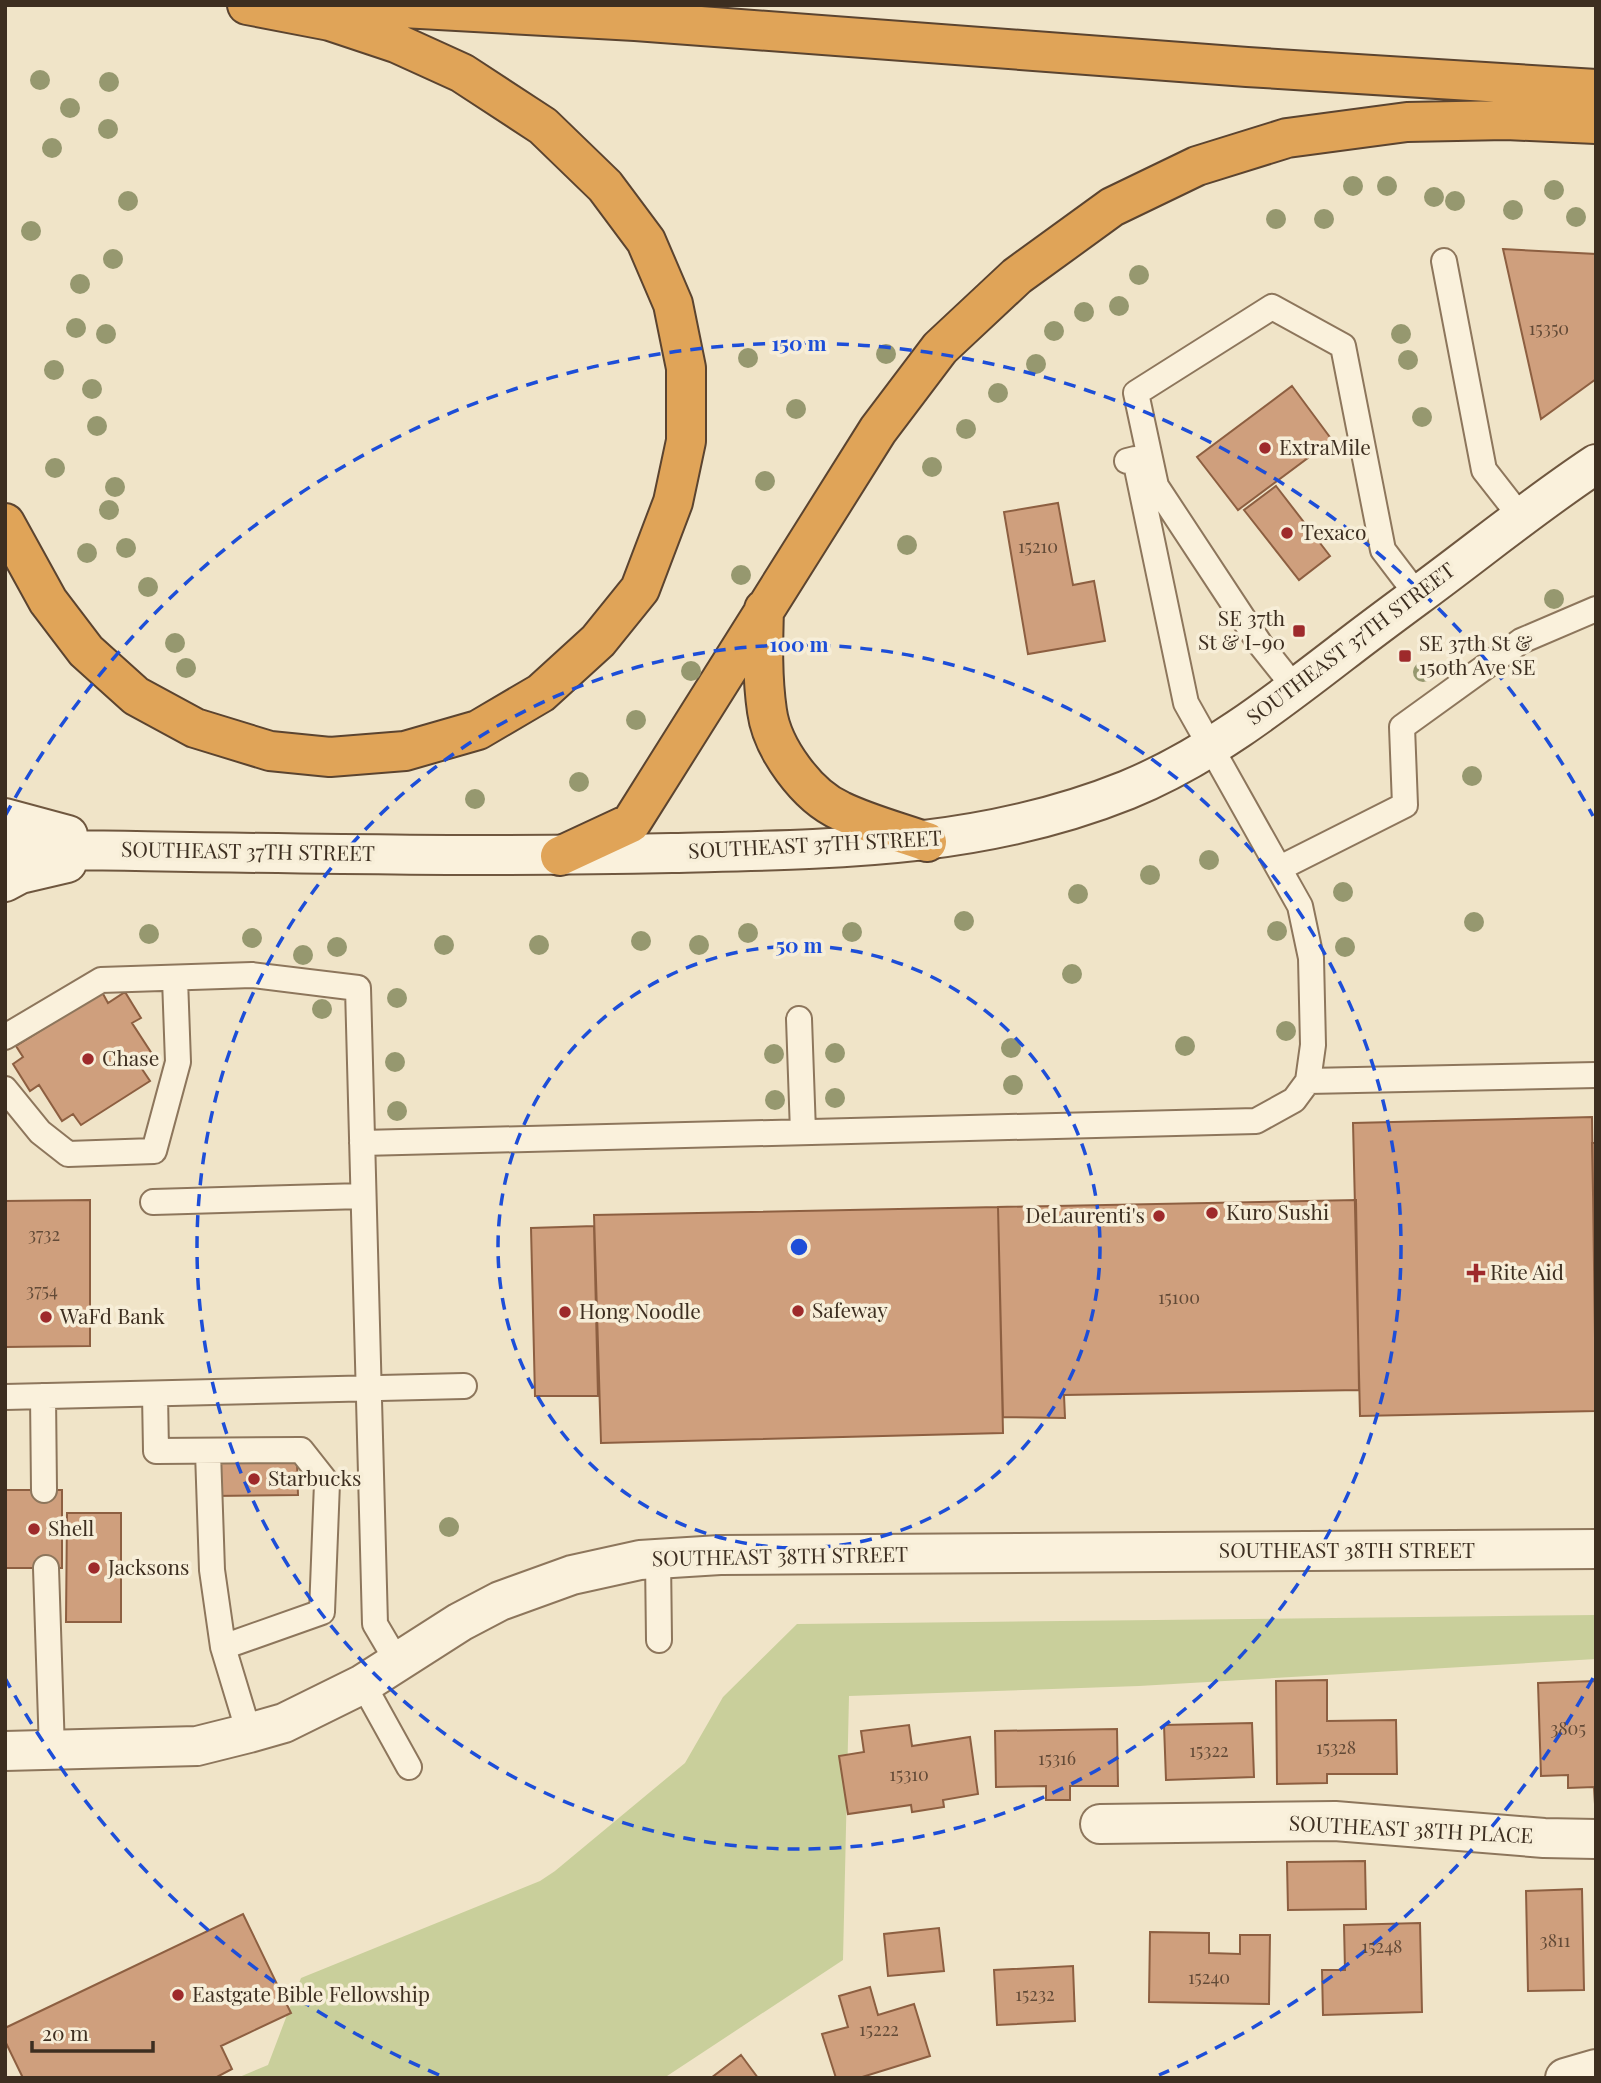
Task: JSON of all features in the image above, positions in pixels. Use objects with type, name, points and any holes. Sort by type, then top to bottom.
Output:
[{"type":"highway","points":[[5,523],[48,601],[86,651],[136,696],[195,729],[270,751],[330,757],[405,751],[478,730],[541,693],[598,642],[640,589],[673,502],[686,441],[686,369],[673,304],[646,241],[606,186],[543,126],[462,73],[396,43],[330,21],[247,5]]},
{"type":"highway","points":[[348,5],[635,20],[1247,67],[1596,89]]},
{"type":"highway","points":[[560,856],[631,823],[878,430],[940,348],[1017,276],[1112,206],[1197,166],[1287,138],[1407,122],[1506,120],[1596,124]]},
{"type":"highway","points":[[764,609],[763,660],[767,714],[784,756],[808,789],[839,811],[927,842]]},
{"type":"street","name":"SOUTHEAST 37TH STREET","points":[[5,849],[560,856],[826,849],[927,842],[985,833],[1048,817],[1128,790],[1210,748],[1418,596],[1520,516],[1579,483],[1596,464]]},
{"type":"street","points":[[5,818],[124,850]]},
{"type":"street","points":[[5,882],[20,874],[124,850]]},
{"type":"street","name":"SOUTHEAST 38TH STREET","points":[[5,1751],[197,1746],[284,1723],[363,1684],[460,1622],[500,1601],[572,1575],[640,1559],[748,1555],[1596,1549]]},
{"type":"street","name":"SOUTHEAST 38TH PLACE","points":[[1100,1825],[1335,1821],[1545,1838],[1596,1839]]},
{"type":"street","points":[[1565,2078],[1596,2068]]},
{"type":"lane","points":[[1444,261],[1484,470],[1520,516]]},
{"type":"lane","points":[[1295,688],[1260,644],[1156,486],[1136,393],[1272,307],[1343,346],[1383,551],[1418,596]]},
{"type":"lane","points":[[362,1143],[1256,1121],[1294,1101],[1308,1081],[1313,1045],[1311,958],[1300,906],[1186,703],[1135,460],[1127,461]]},
{"type":"lane","points":[[1280,868],[1405,805],[1402,727],[1521,642],[1596,609]]},
{"type":"lane","points":[[5,1037],[101,980],[252,975],[358,988],[374,1624],[398,1663]]},
{"type":"lane","points":[[5,1089],[40,1132],[68,1154],[154,1151],[178,1062],[175,979]]},
{"type":"lane","points":[[799,1019],[803,1132]]},
{"type":"lane","points":[[1308,1081],[1596,1075]]},
{"type":"lane","points":[[153,1202],[363,1196]]},
{"type":"lane","points":[[5,1397],[464,1385]]},
{"type":"lane","points":[[155,1394],[156,1451],[301,1450],[327,1483],[321,1612],[223,1647]]},
{"type":"lane","points":[[43,1396],[44,1490]]},
{"type":"lane","points":[[208,1452],[212,1570],[223,1647],[249,1733]]},
{"type":"lane","points":[[658,1559],[659,1640]]},
{"type":"lane","points":[[46,1568],[52,1751]]},
{"type":"lane","points":[[363,1684],[409,1767]]},
{"type":"green space","points":[[1596,1615],[1596,1659],[1139,1686],[849,1696],[843,1960],[664,2078],[237,2078],[268,2065],[301,1978],[540,1881],[555,1871],[685,1763],[723,1697],[797,1624]]},
{"type":"building","points":[[1503,249],[1596,254],[1596,379],[1541,419]]},
{"type":"building","name":"ExtraMile","points":[[1292,386],[1332,440],[1238,510],[1197,457]]},
{"type":"building","name":"Texaco","points":[[1276,486],[1330,556],[1299,580],[1244,510]]},
{"type":"building","points":[[1058,503],[1073,585],[1094,581],[1105,641],[1028,654],[1004,512]]},
{"type":"building","name":"Chase","points":[[102,992],[108,1003],[125,992],[141,1018],[132,1023],[156,1060],[142,1069],[150,1081],[81,1125],[73,1114],[62,1121],[39,1085],[30,1091],[13,1064],[23,1057],[16,1046]]},
{"type":"building","name":"Rite Aid","points":[[1592,1117],[1596,1411],[1360,1416],[1353,1123]]},
{"type":"building","points":[[1592,1143],[1596,1143],[1596,1243],[1594,1243]]},
{"type":"building","points":[[90,1200],[90,1346],[5,1347],[5,1201]]},
{"type":"building","points":[[1356,1200],[1359,1390],[1064,1395],[1065,1418],[1003,1417],[998,1207]]},
{"type":"building","name":"Safeway","points":[[998,1207],[1003,1433],[601,1443],[594,1215]]},
{"type":"building","name":"Hong Noodle","points":[[594,1226],[598,1396],[535,1396],[531,1228]]},
{"type":"building","name":"Starbucks","points":[[212,1462],[297,1462],[298,1495],[212,1496]]},
{"type":"building","name":"Shell","points":[[5,1490],[62,1490],[62,1568],[5,1568]]},
{"type":"building","name":"Jacksons","points":[[67,1513],[121,1513],[121,1622],[66,1622]]},
{"type":"building","points":[[1327,1680],[1327,1721],[1396,1720],[1397,1774],[1327,1774],[1327,1783],[1277,1784],[1276,1681]]},
{"type":"building","points":[[1596,1681],[1595,1804],[1594,1787],[1568,1788],[1568,1775],[1541,1776],[1538,1683]]},
{"type":"building","points":[[1252,1723],[1254,1777],[1166,1780],[1164,1725]]},
{"type":"building","points":[[909,1725],[912,1746],[970,1737],[978,1794],[943,1800],[944,1807],[912,1812],[911,1805],[848,1814],[839,1756],[864,1752],[861,1731]]},
{"type":"building","points":[[1117,1729],[1118,1786],[1070,1786],[1070,1800],[1046,1800],[1046,1786],[996,1787],[995,1731]]},
{"type":"building","points":[[1365,1861],[1366,1909],[1288,1910],[1287,1862]]},
{"type":"building","points":[[1582,1889],[1584,1990],[1528,1991],[1526,1891]]},
{"type":"building","name":"Eastgate Bible Fellowship","points":[[243,1914],[291,2013],[221,2046],[232,2069],[215,2078],[23,2078],[5,2041],[5,2028]]},
{"type":"building","points":[[1420,1923],[1422,2012],[1323,2015],[1322,1970],[1345,1970],[1344,1925]]},
{"type":"building","points":[[939,1928],[944,1971],[888,1976],[884,1934]]},
{"type":"building","points":[[1150,1932],[1209,1933],[1209,1953],[1240,1954],[1240,1935],[1270,1935],[1269,2004],[1149,2002]]},
{"type":"building","points":[[1073,1966],[1075,2021],[997,2025],[994,1970]]},
{"type":"building","points":[[870,1987],[878,2015],[914,2004],[930,2056],[859,2078],[836,2078],[822,2034],[848,2027],[839,1996]]},
{"type":"building","points":[[741,2055],[758,2078],[711,2078]]},
{"type":"place","name":"ExtraMile","points":[[1265,448]]},
{"type":"place","name":"Texaco","points":[[1287,533]]},
{"type":"place","name":"SE 37th St & I-90","points":[[1299,631]]},
{"type":"place","name":"SE 37th St & 150th Ave SE","points":[[1405,656]]},
{"type":"place","name":"Chase","points":[[88,1059]]},
{"type":"place","name":"Kuro Sushi","points":[[1212,1213]]},
{"type":"place","name":"DeLaurenti's","points":[[1159,1216]]},
{"type":"place","name":"Rite Aid","points":[[1476,1273]]},
{"type":"place","name":"Safeway","points":[[798,1311]]},
{"type":"place","name":"Hong Noodle","points":[[565,1312]]},
{"type":"place","name":"WaFd Bank","points":[[46,1317]]},
{"type":"place","name":"Starbucks","points":[[254,1479]]},
{"type":"place","name":"Shell","points":[[34,1529]]},
{"type":"place","name":"Jacksons","points":[[94,1568]]},
{"type":"place","name":"Eastgate Bible Fellowship","points":[[178,1995]]}]
